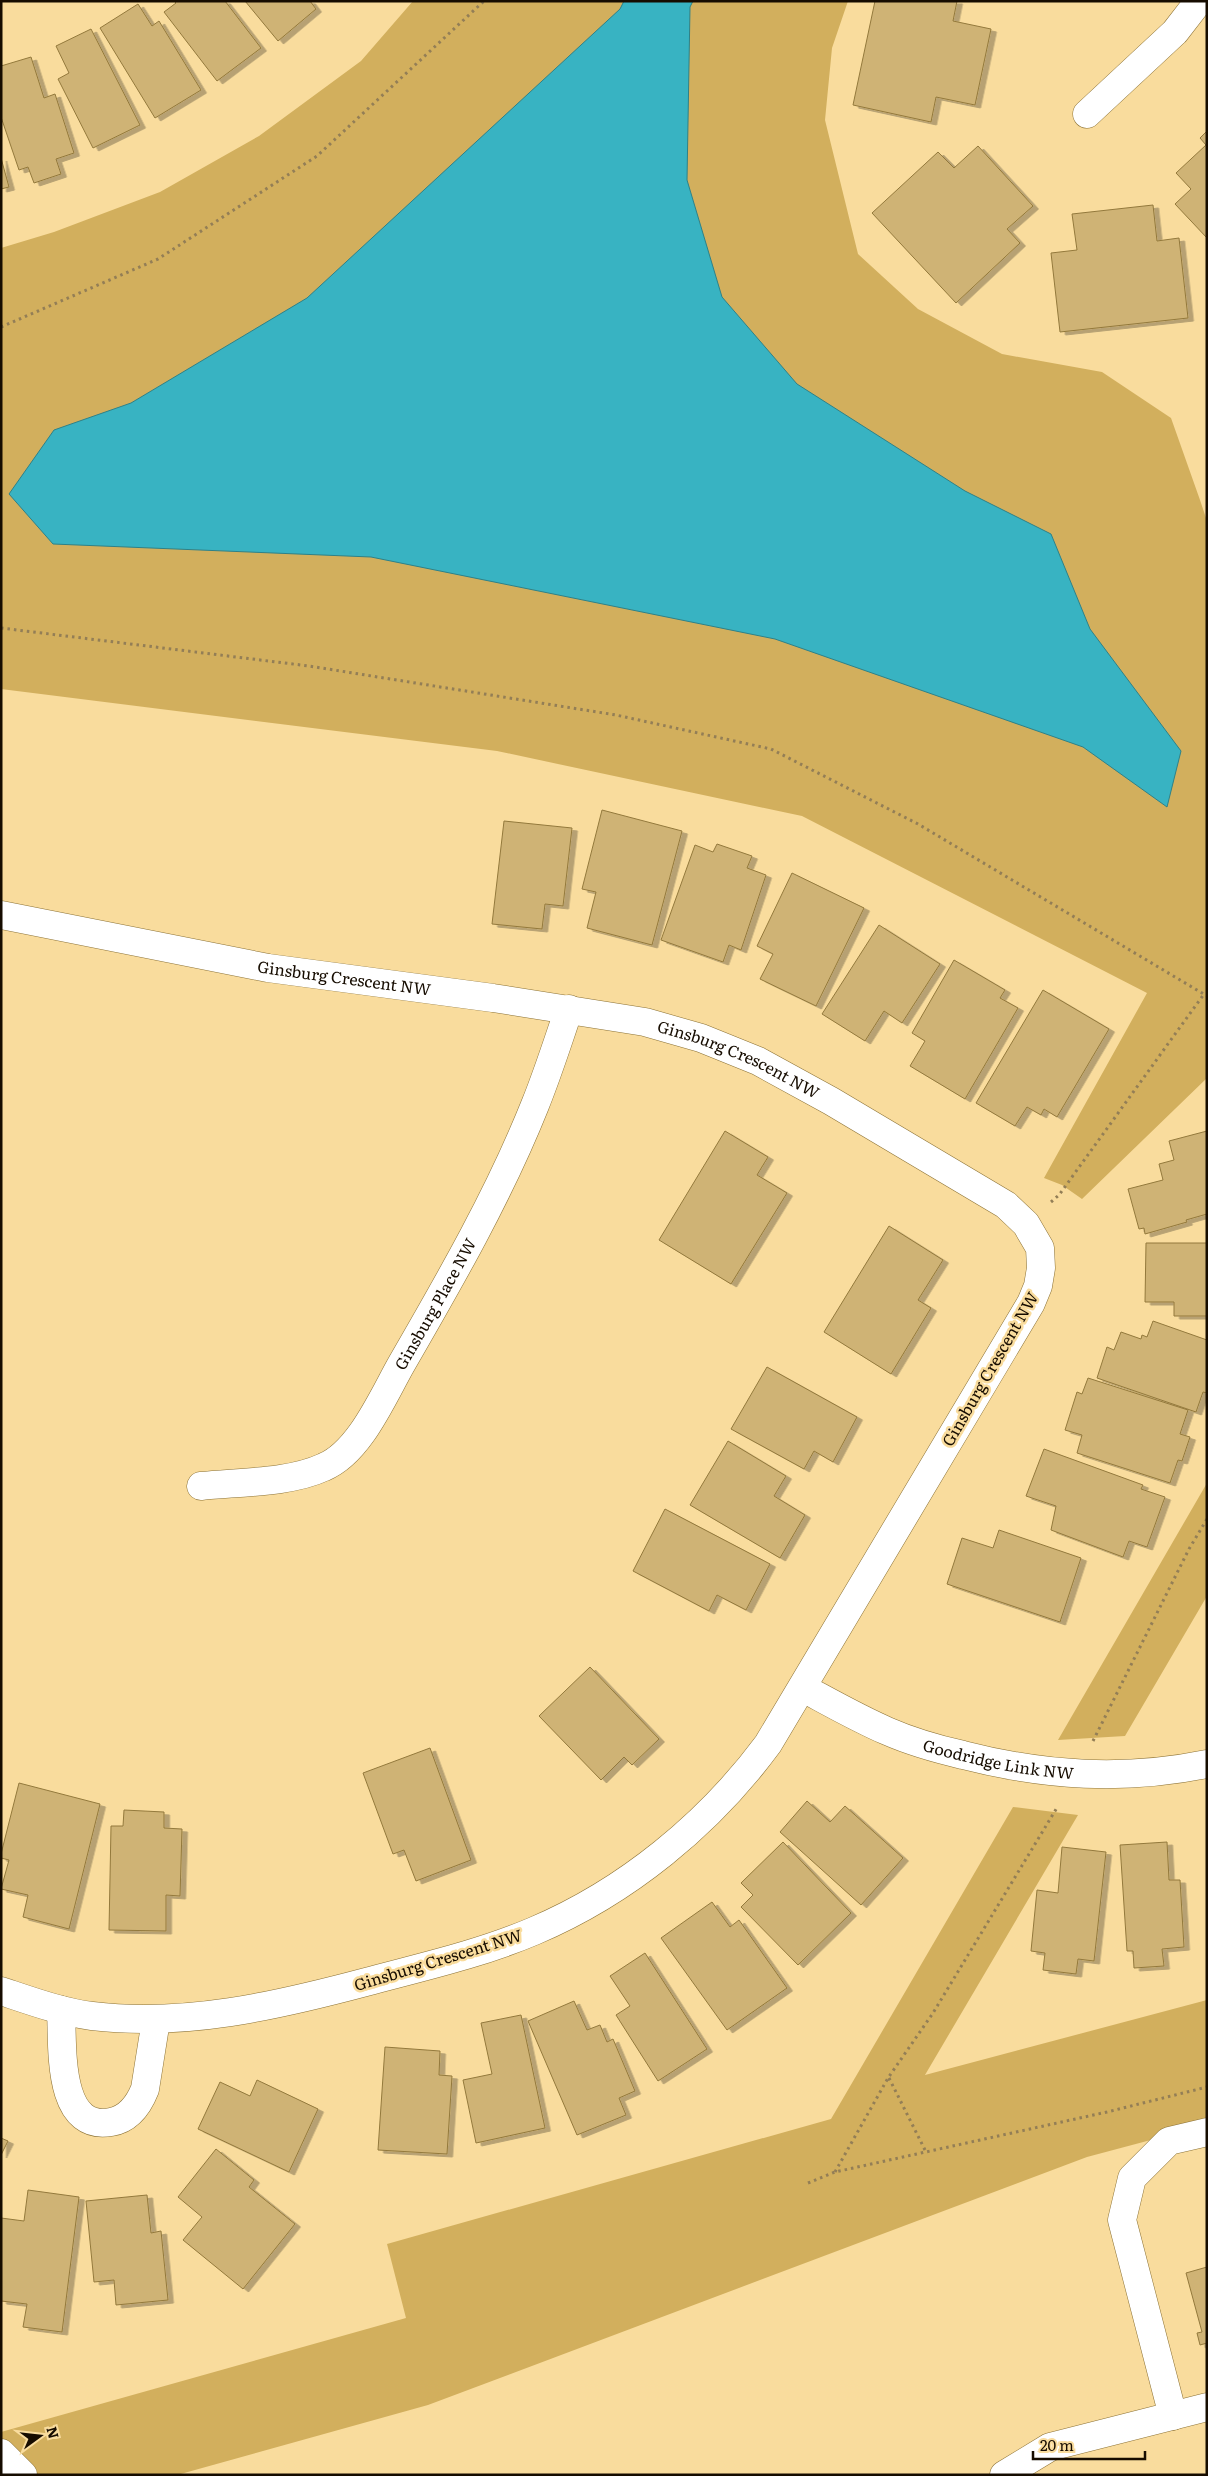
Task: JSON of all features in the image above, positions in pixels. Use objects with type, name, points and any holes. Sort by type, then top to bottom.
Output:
[{"type":"street","points":[[1087,114],[1175,32],[1199,1]]},
{"type":"street","points":[[1204,1],[1207,5]]},
{"type":"street","name":"Ginsburg Crescent NW","points":[[1,915],[268,968],[569,1009],[645,1022],[701,1038],[758,1061],[847,1110],[1006,1206],[1034,1234],[1040,1255],[1038,1286],[1031,1303],[768,1744],[748,1771],[689,1831],[610,1892],[571,1914],[533,1932],[488,1948],[295,2001],[196,2017],[156,2020],[91,2016],[61,2010],[1,1991]]},
{"type":"street","name":"Ginsburg Place NW","points":[[201,1486],[289,1477],[324,1467],[347,1452],[368,1423],[448,1284],[498,1187],[535,1105],[569,1009]]},
{"type":"street","name":"Goodridge Link NW","points":[[803,1688],[858,1718],[920,1744],[995,1764],[1076,1775],[1148,1774],[1207,1764]]},
{"type":"street","points":[[61,2010],[64,2064],[70,2098],[77,2113],[88,2120],[101,2123],[113,2122],[125,2117],[141,2100],[145,2089],[156,2020]]},
{"type":"street","points":[[1173,2416],[1122,2220],[1132,2178],[1169,2141],[1207,2132]]},
{"type":"street","points":[[1004,2475],[1050,2447],[1207,2407]]},
{"type":"street","points":[[1,2453],[23,2475]]},
{"type":"path","points":[[1,327],[158,259],[316,156],[484,1]]},
{"type":"path","points":[[1,628],[309,666],[616,715],[772,749],[918,824],[1206,995],[1059,1195],[1026,1224]]},
{"type":"path","points":[[835,2172],[888,2078],[933,2014],[1076,1775],[1189,1550],[1207,1519]]},
{"type":"path","points":[[888,2078],[926,2152]]},
{"type":"path","points":[[808,2183],[835,2172],[1107,2112],[1207,2087]]},
{"type":"shaded area","points":[[413,1],[848,1],[832,48],[825,120],[858,254],[918,309],[1002,354],[1102,372],[1171,418],[1207,521],[1207,1078],[1082,1199],[1062,1185],[1044,1178],[1147,993],[802,816],[497,751],[1,689],[1,248],[54,232],[160,192],[259,136],[361,61]]},
{"type":"shaded area","points":[[1207,1483],[1207,1596],[1125,1736],[1058,1740]]},
{"type":"shaded area","points":[[1013,1807],[1078,1815],[925,2075],[1207,2000],[1207,2125],[1087,2157],[428,2405],[177,2475],[1,2475],[1,2432],[406,2318],[387,2244],[831,2119]]},
{"type":"water","points":[[624,1],[693,1],[690,7],[687,180],[722,297],[797,384],[965,491],[1051,534],[1090,629],[1181,751],[1167,807],[1083,747],[775,639],[371,557],[53,544],[9,494],[54,430],[131,403],[307,298],[620,9]]},
{"type":"building","points":[[174,1],[225,1],[261,48],[217,81],[164,12],[176,3]]},
{"type":"building","points":[[245,1],[310,1],[316,9],[278,41]]},
{"type":"building","points":[[875,1],[957,1],[953,21],[991,29],[975,105],[936,97],[931,122],[853,105]]},
{"type":"building","points":[[138,4],[152,26],[159,21],[201,90],[155,118],[100,28]]},
{"type":"building","points":[[91,29],[140,125],[93,148],[58,79],[69,73],[56,46]]},
{"type":"building","points":[[31,57],[44,98],[55,94],[74,153],[56,159],[61,174],[34,183],[28,167],[19,170],[1,117],[1,66]]},
{"type":"building","points":[[1207,131],[1207,238],[1175,204],[1191,189],[1176,173],[1206,145],[1200,138]]},
{"type":"building","points":[[978,146],[1033,206],[1007,229],[1020,243],[956,303],[872,213],[938,152],[954,168]]},
{"type":"building","points":[[1,158],[9,187],[1,189]]},
{"type":"building","points":[[1153,205],[1157,241],[1179,238],[1188,318],[1060,332],[1051,253],[1077,250],[1072,214]]},
{"type":"building","points":[[602,810],[682,831],[652,945],[587,928],[596,892],[582,889]]},
{"type":"building","points":[[504,821],[572,828],[563,906],[545,904],[542,929],[492,924]]},
{"type":"building","points":[[717,844],[752,856],[747,868],[766,875],[741,950],[729,945],[723,962],[661,940],[695,845],[713,852]]},
{"type":"building","points":[[792,873],[864,908],[816,1006],[760,979],[773,954],[757,946]]},
{"type":"building","points":[[879,925],[940,964],[902,1023],[884,1011],[865,1041],[822,1014]]},
{"type":"building","points":[[954,960],[1005,990],[1000,998],[1018,1008],[965,1099],[910,1066],[925,1041],[912,1033]]},
{"type":"building","points":[[1043,990],[1109,1029],[1057,1117],[1044,1109],[1041,1115],[1027,1107],[1015,1126],[976,1103]]},
{"type":"building","points":[[725,1131],[768,1157],[757,1175],[787,1193],[731,1284],[659,1240]]},
{"type":"building","points":[[1207,1131],[1207,1214],[1145,1234],[1144,1228],[1139,1229],[1128,1189],[1163,1180],[1159,1164],[1174,1160],[1169,1141]]},
{"type":"building","points":[[889,1226],[943,1260],[918,1300],[931,1308],[891,1374],[824,1332]]},
{"type":"building","points":[[1146,1243],[1207,1243],[1207,1316],[1174,1316],[1174,1302],[1145,1302]]},
{"type":"building","points":[[1153,1321],[1207,1340],[1207,1393],[1203,1392],[1196,1412],[1097,1378],[1107,1347],[1114,1350],[1121,1332],[1141,1339],[1142,1335],[1147,1337]]},
{"type":"building","points":[[767,1367],[857,1417],[833,1462],[814,1451],[804,1469],[731,1429]]},
{"type":"building","points":[[1088,1378],[1188,1410],[1180,1434],[1190,1437],[1182,1461],[1178,1460],[1170,1483],[1077,1453],[1082,1435],[1065,1430],[1077,1392],[1082,1394]]},
{"type":"building","points":[[728,1441],[786,1476],[774,1496],[805,1515],[780,1558],[690,1505]]},
{"type":"building","points":[[1044,1449],[1143,1485],[1141,1489],[1165,1497],[1147,1547],[1129,1541],[1123,1557],[1051,1530],[1056,1506],[1026,1496]]},
{"type":"building","points":[[665,1509],[770,1564],[746,1610],[717,1595],[709,1611],[633,1571]]},
{"type":"building","points":[[999,1530],[1081,1558],[1060,1622],[947,1584],[962,1538],[993,1548]]},
{"type":"building","points":[[590,1667],[659,1739],[632,1765],[624,1757],[601,1780],[539,1716]]},
{"type":"building","points":[[430,1748],[471,1860],[416,1881],[404,1850],[393,1854],[363,1773]]},
{"type":"building","points":[[19,1783],[100,1804],[69,1929],[23,1917],[28,1895],[1,1889],[9,1860],[1,1858],[1,1854]]},
{"type":"building","points":[[807,1801],[830,1822],[845,1806],[903,1858],[861,1905],[780,1832]]},
{"type":"building","points":[[124,1810],[164,1812],[164,1828],[182,1829],[180,1896],[166,1895],[166,1931],[109,1930],[111,1826],[123,1826]]},
{"type":"building","points":[[783,1842],[851,1913],[798,1965],[741,1907],[753,1895],[741,1883]]},
{"type":"building","points":[[1167,1842],[1169,1880],[1180,1880],[1184,1947],[1162,1949],[1164,1966],[1134,1968],[1133,1951],[1127,1951],[1120,1845]]},
{"type":"building","points":[[1062,1847],[1106,1852],[1094,1961],[1078,1959],[1076,1974],[1043,1970],[1045,1953],[1031,1951],[1037,1890],[1058,1893]]},
{"type":"building","points":[[712,1902],[730,1927],[739,1920],[787,1988],[727,2030],[661,1938]]},
{"type":"building","points":[[645,1953],[707,2049],[658,2081],[616,2015],[630,2006],[610,1976]]},
{"type":"building","points":[[574,2001],[587,2030],[600,2025],[607,2042],[613,2039],[635,2091],[619,2098],[626,2115],[577,2135],[528,2021]]},
{"type":"building","points":[[521,2015],[545,2128],[476,2143],[463,2080],[492,2074],[481,2023]]},
{"type":"building","points":[[385,2047],[440,2051],[439,2075],[452,2076],[447,2154],[378,2150]]},
{"type":"building","points":[[257,2080],[318,2109],[289,2172],[198,2129],[220,2082],[250,2096]]},
{"type":"building","points":[[1,2138],[8,2141],[1,2155]]},
{"type":"building","points":[[216,2149],[254,2180],[249,2187],[295,2224],[243,2289],[183,2240],[202,2217],[178,2197]]},
{"type":"building","points":[[28,2190],[79,2197],[62,2332],[23,2327],[27,2304],[1,2301],[1,2218],[24,2221]]},
{"type":"building","points":[[147,2195],[151,2233],[161,2231],[168,2300],[116,2305],[114,2280],[94,2282],[86,2201]]},
{"type":"building","points":[[1207,2267],[1207,2343],[1200,2345],[1197,2333],[1202,2332],[1186,2273]]}]
